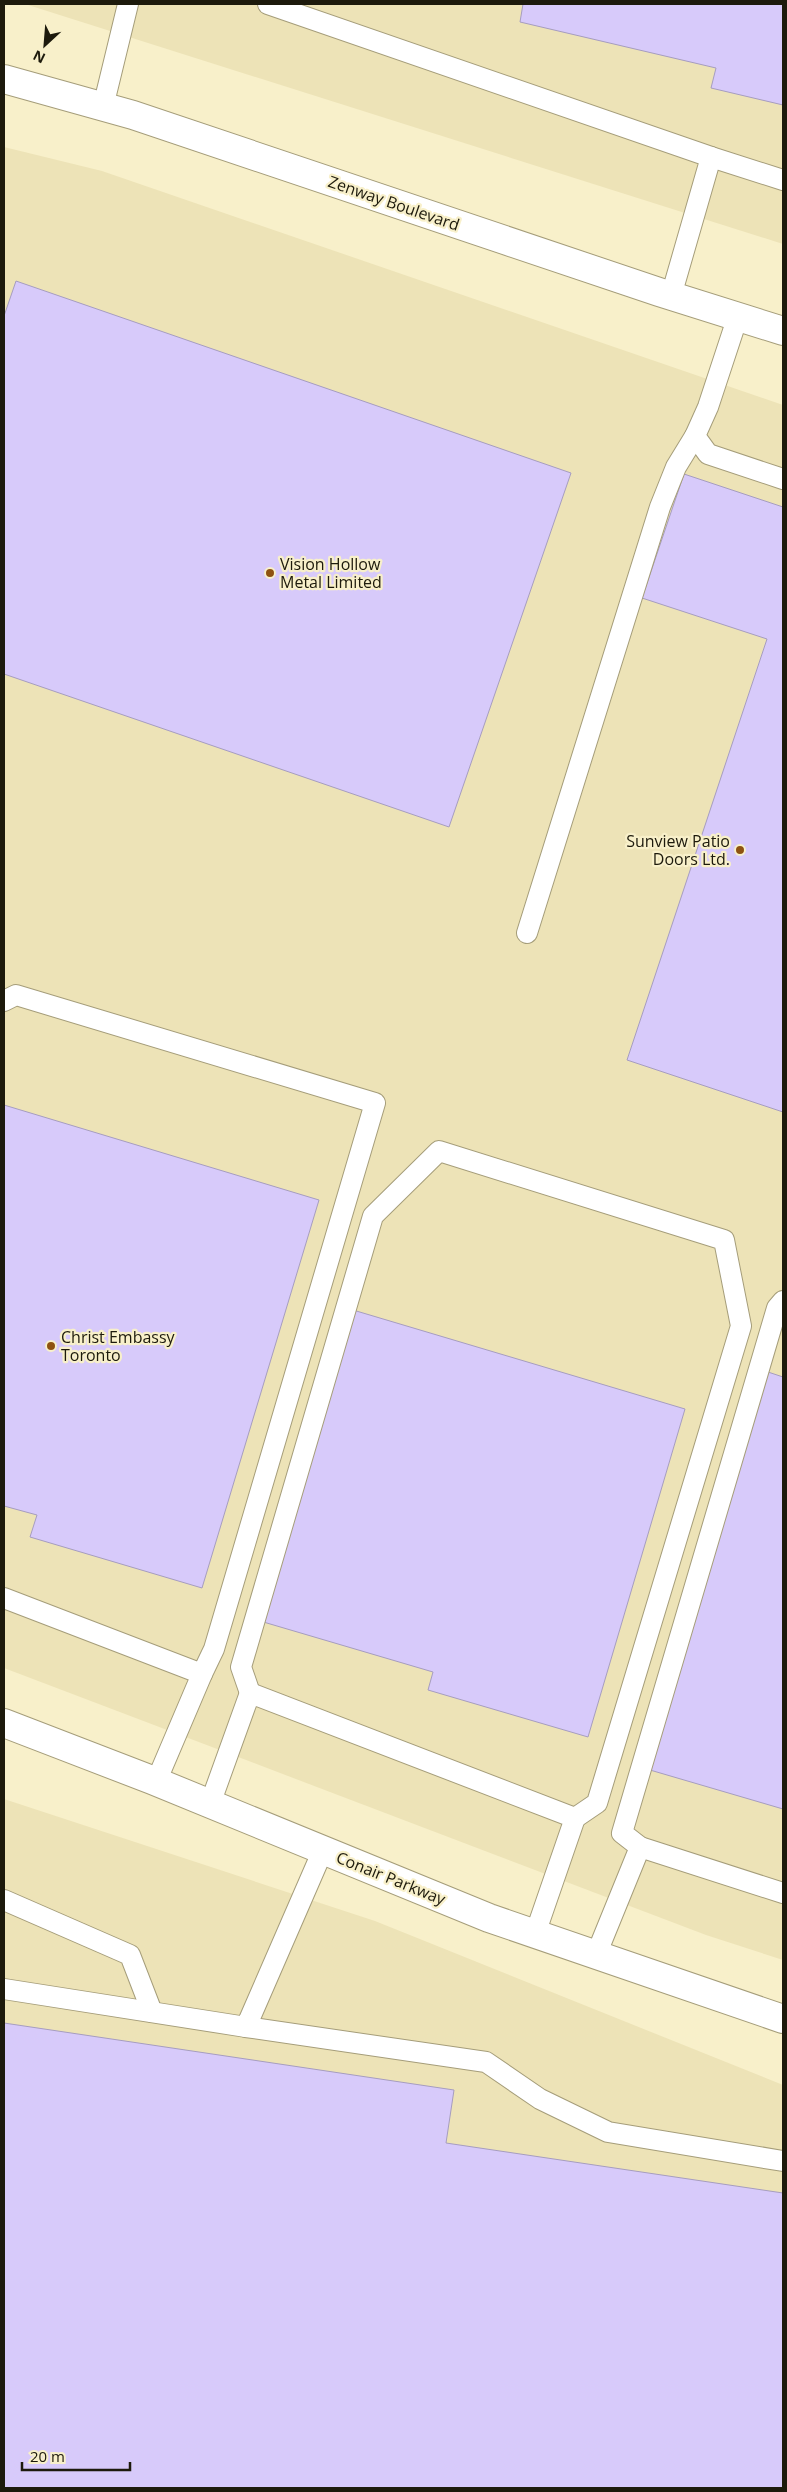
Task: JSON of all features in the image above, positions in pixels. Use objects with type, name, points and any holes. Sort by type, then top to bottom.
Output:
[{"type":"street","name":"Zenway Boulevard","points":[[4,79],[103,107],[670,296],[783,331]]},
{"type":"street","name":"Conair Parkway","points":[[4,1723],[156,1782],[489,1918],[783,2019]]},
{"type":"lane","points":[[103,107],[128,4]]},
{"type":"lane","points":[[268,4],[711,157],[783,180]]},
{"type":"lane","points":[[670,296],[711,157]]},
{"type":"lane","points":[[527,934],[660,507],[676,467],[695,436],[708,407],[738,316]]},
{"type":"lane","points":[[695,436],[708,454],[783,479]]},
{"type":"lane","points":[[4,1001],[16,995],[375,1103],[214,1649],[156,1782]]},
{"type":"lane","points":[[210,1804],[250,1693],[241,1667],[373,1216],[439,1150],[724,1240],[741,1326],[597,1803],[575,1818],[535,1934]]},
{"type":"lane","points":[[783,1301],[777,1308],[622,1833],[640,1847],[783,1893]]},
{"type":"lane","points":[[4,1598],[202,1674]]},
{"type":"lane","points":[[250,1693],[575,1818]]},
{"type":"lane","points":[[596,1955],[640,1847]]},
{"type":"lane","points":[[246,2027],[323,1850]]},
{"type":"lane","points":[[4,1900],[130,1955],[152,2012]]},
{"type":"lane","points":[[4,1989],[486,2062],[540,2099],[608,2132],[783,2161]]},
{"type":"shaded area","points":[[25,4],[783,4],[783,244]]},
{"type":"shaded area","points":[[4,147],[102,171],[783,405],[783,1960],[706,1935],[4,1668]]},
{"type":"shaded area","points":[[4,1799],[375,1921],[783,2085],[783,2488],[4,2488]]},
{"type":"building","points":[[523,4],[783,4],[783,105],[711,88],[716,68],[520,22]]},
{"type":"building","name":"Vision Hollow Metal Limited","points":[[16,281],[571,473],[449,827],[4,674],[4,316]]},
{"type":"building","name":"Sunview Patio Doors Ltd.","points":[[684,474],[783,507],[783,1112],[627,1060],[767,639],[642,598]]},
{"type":"building","points":[[4,1105],[319,1200],[202,1588],[30,1537],[37,1515],[4,1506]]},
{"type":"building","points":[[353,1310],[685,1409],[588,1737],[428,1690],[433,1672],[260,1621]]},
{"type":"building","points":[[768,1372],[783,1377],[783,1809],[650,1770]]},
{"type":"building","points":[[4,2023],[454,2090],[446,2143],[783,2193],[783,2488],[4,2488]]},
{"type":"place","name":"Vision Hollow Metal Limited","points":[[270,573]]},
{"type":"place","name":"Sunview Patio Doors Ltd.","points":[[740,850]]},
{"type":"place","name":"Christ Embassy Toronto","points":[[51,1346]]}]
